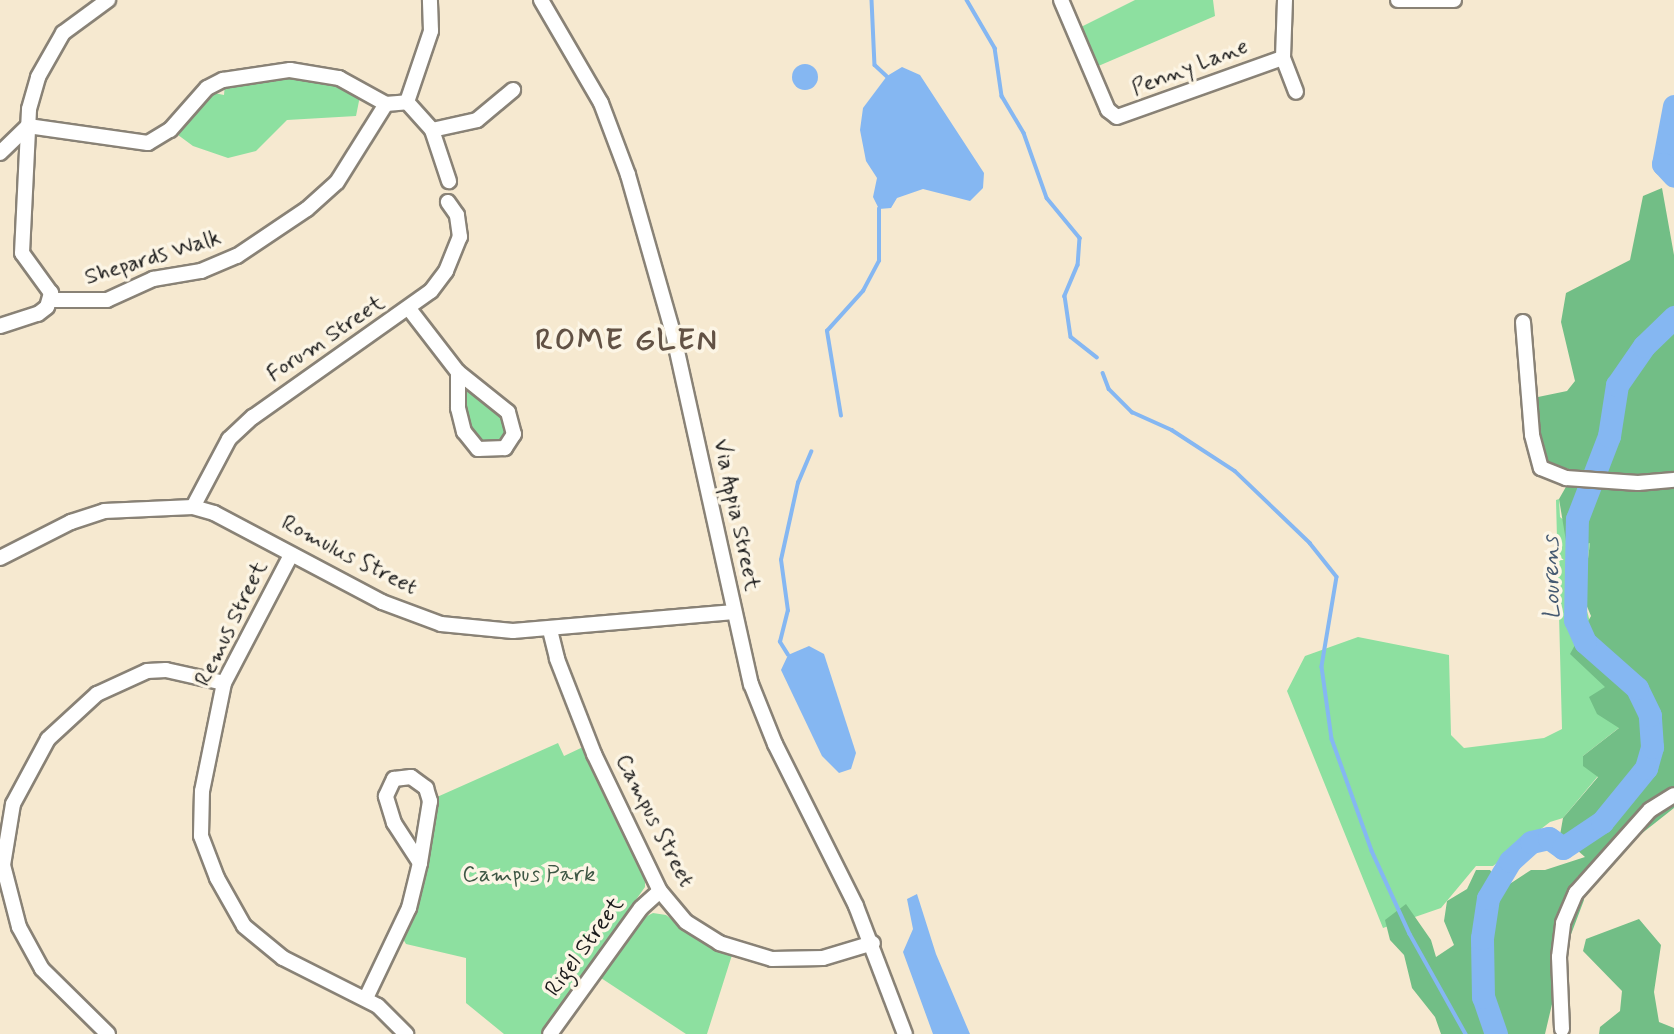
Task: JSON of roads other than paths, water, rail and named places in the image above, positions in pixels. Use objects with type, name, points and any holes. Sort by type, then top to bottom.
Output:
[{"type":"street","points":[[0,326],[38,314],[50,300],[48,282],[22,253],[29,109],[48,52],[63,33],[108,0]]},
{"type":"street","points":[[407,102],[431,30],[430,0]]},
{"type":"street","name":"Via Appia Street","points":[[541,0],[575,54],[616,137],[673,333],[734,612],[763,718],[873,943],[905,1034]]},
{"type":"street","name":"Penny Lane","points":[[1061,0],[1108,110],[1117,117],[1283,58]]},
{"type":"street","points":[[1285,0],[1283,58],[1296,92]]},
{"type":"street","points":[[1398,0],[1454,0]]},
{"type":"street","points":[[28,126],[148,143],[170,130],[207,88],[223,80],[290,69],[346,80],[386,104],[407,102]]},
{"type":"street","points":[[432,130],[477,120],[513,90]]},
{"type":"street","points":[[407,102],[432,130],[449,181]]},
{"type":"street","name":"Shepards Walk","points":[[50,300],[107,300],[153,279],[201,271],[237,256],[307,209],[337,182],[386,104]]},
{"type":"street","points":[[0,153],[28,126]]},
{"type":"street","name":"Forum Street","points":[[193,507],[229,439],[253,417],[410,310],[431,290],[455,252],[460,226],[448,202]]},
{"type":"street","points":[[410,310],[458,372],[508,412],[514,434],[505,448],[496,452],[478,449],[464,432],[458,408],[458,372]]},
{"type":"street","points":[[1524,322],[1536,463],[1555,475],[1586,479],[1674,480]]},
{"type":"street","name":"Romulus Street","points":[[0,558],[71,522],[104,511],[193,507],[214,513],[382,602],[441,624],[492,631],[551,630],[734,612]]},
{"type":"street","name":"Remus Street","points":[[291,555],[224,683],[202,791],[201,836],[207,856],[244,926],[295,965],[366,998],[392,1017],[406,1034]]},
{"type":"street","name":"Campus Street","points":[[551,630],[557,659],[594,754],[660,891],[701,933],[758,957],[823,958],[873,943]]},
{"type":"street","points":[[108,1034],[42,969],[19,927],[3,865],[13,804],[48,739],[97,694],[147,671],[166,670],[224,683]]},
{"type":"street","points":[[366,998],[400,931],[420,863],[430,801],[420,781],[404,776],[388,787],[388,808],[420,863]]},
{"type":"street","points":[[1562,1029],[1559,957],[1563,923],[1576,893],[1650,810],[1674,795]]},
{"type":"street","name":"Rigel Street","points":[[550,1034],[641,908],[660,891]]},
{"type":"water","points":[[805,64],[814,68],[818,77],[814,86],[805,90],[796,86],[792,77],[796,68]]},
{"type":"water","points":[[902,67],[920,75],[984,173],[983,188],[970,201],[923,189],[897,198],[891,208],[879,209],[873,197],[877,178],[866,161],[860,130],[863,108],[887,76]]},
{"type":"water","points":[[809,646],[824,654],[856,753],[851,769],[839,773],[822,756],[781,670],[788,655]]},
{"type":"water","points":[[917,894],[936,954],[970,1034],[933,1034],[903,952],[913,929],[907,899]]},
{"type":"waterway","points":[[872,0],[875,65],[887,76]]},
{"type":"waterway","points":[[967,0],[995,48],[1002,96],[1024,133],[1047,198],[1080,238],[1078,265],[1065,296],[1071,337],[1097,357]]},
{"type":"waterway","name":"Lourens","points":[[1674,106],[1663,164],[1674,176]]},
{"type":"waterway","points":[[841,416],[827,331],[863,291],[879,261],[879,209]]},
{"type":"waterway","name":"Lourens","points":[[1496,1034],[1483,997],[1482,938],[1488,898],[1510,861],[1531,842],[1549,838],[1563,848],[1602,822],[1646,768],[1652,747],[1650,715],[1637,688],[1585,642],[1575,620],[1577,519],[1609,436],[1617,385],[1644,346],[1674,317]]},
{"type":"waterway","points":[[1103,373],[1109,389],[1132,412],[1172,430],[1235,471],[1310,543],[1337,577],[1322,667],[1332,739],[1372,851],[1410,934],[1466,1034]]},
{"type":"waterway","points":[[788,655],[780,642],[788,611],[781,560],[798,483],[811,452]]},
{"type":"district","name":"ROME GLEN","points":[[627,341]]},
{"type":"park label","name":"Campus Park","points":[[529,875]]}]
